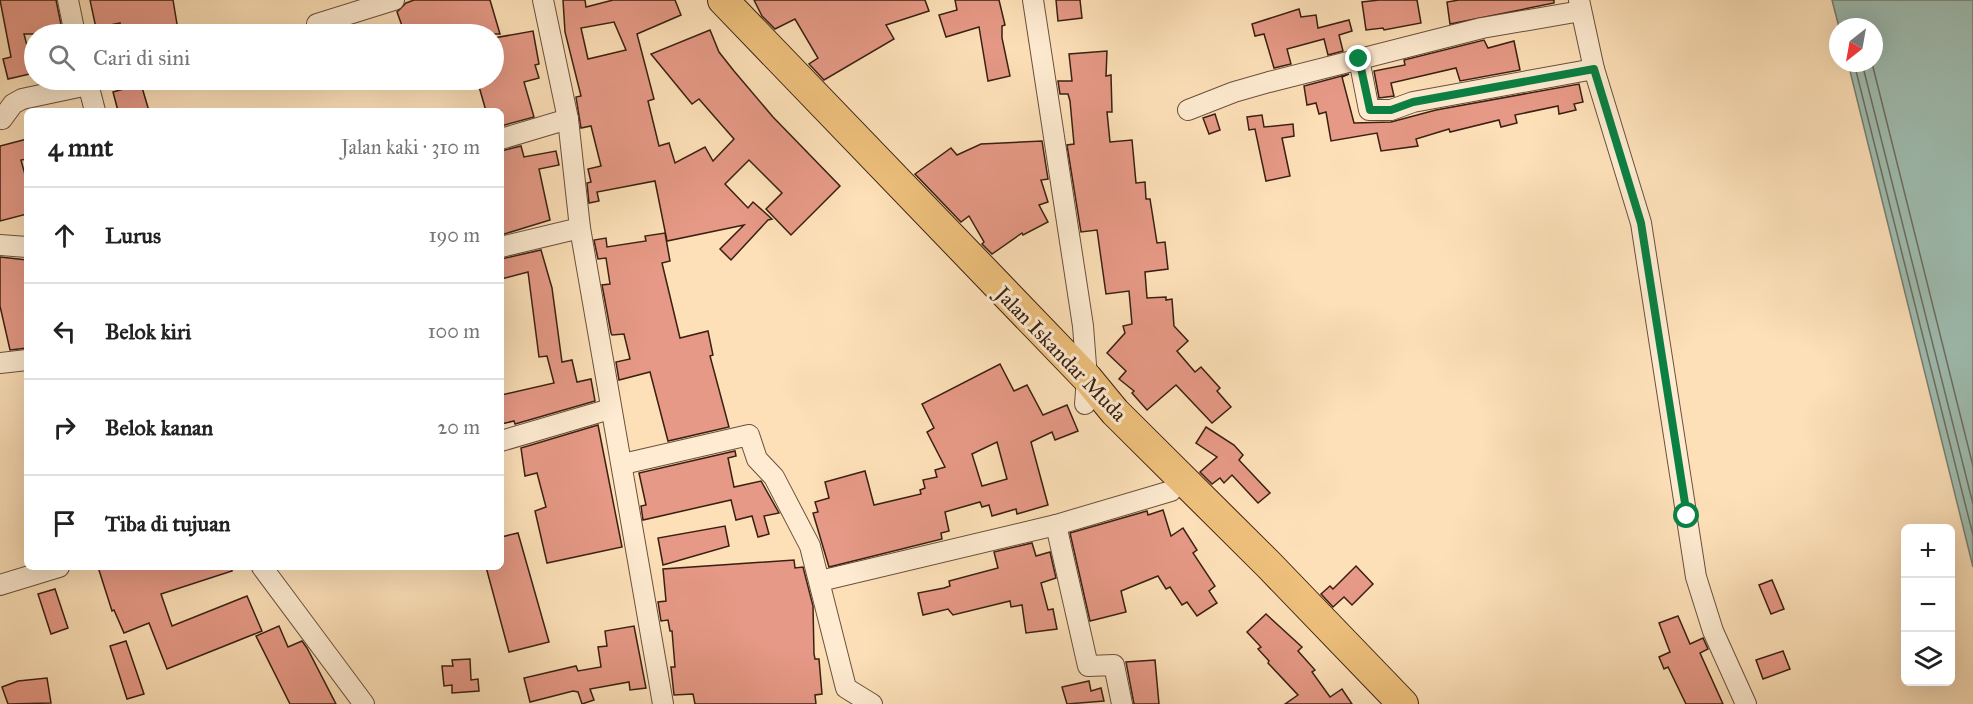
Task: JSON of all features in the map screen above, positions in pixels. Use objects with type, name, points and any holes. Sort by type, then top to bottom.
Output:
[{"type":"highway","name":"Jalan Iskandar Muda","points":[[702,0],[907,216],[1050,362],[1115,412],[1286,595],[1404,704]]},
{"type":"highway","name":"Jalan Iskandar Muda","points":[[723,0],[1086,391],[1171,491],[1262,570]]},
{"type":"highway","name":"Jalan Iskandar Muda","points":[[1286,595],[1378,704]]},
{"type":"street","points":[[68,0],[73,24]]},
{"type":"street","points":[[317,24],[393,0]]},
{"type":"street","points":[[543,0],[568,119],[580,228],[590,269],[610,409],[623,464],[663,704]]},
{"type":"street","points":[[1033,0],[1083,326],[1086,391]]},
{"type":"street","points":[[1188,110],[1234,92],[1482,28],[1580,6],[1594,69],[1641,223],[1696,577],[1713,631],[1746,704]]},
{"type":"street","points":[[1359,59],[1370,110],[1391,110],[1413,102],[1594,69]]},
{"type":"street","points":[[3,119],[13,104],[22,99],[57,90]]},
{"type":"street","points":[[90,90],[94,108]]},
{"type":"street","points":[[504,138],[568,119]]},
{"type":"street","points":[[504,246],[580,228]]},
{"type":"street","points":[[0,245],[24,247]]},
{"type":"street","points":[[0,363],[24,360]]},
{"type":"street","points":[[504,440],[610,409]]},
{"type":"street","points":[[623,464],[749,435],[757,459],[774,477],[810,546],[846,687],[872,704]]},
{"type":"street","points":[[820,581],[1056,525],[1171,491]]},
{"type":"street","points":[[1056,525],[1088,666],[1114,665],[1122,704]]},
{"type":"street","points":[[0,585],[49,570]]},
{"type":"street","points":[[264,570],[364,704]]},
{"type":"water","points":[[1832,0],[1973,0],[1973,567],[1850,72],[1883,72],[1883,18],[1837,18]]},
{"type":"building","points":[[0,0],[56,0],[61,24],[24,24],[24,75],[8,79],[3,59],[11,57]]},
{"type":"building","points":[[90,0],[173,0],[177,24],[120,23],[95,24]]},
{"type":"building","points":[[414,0],[490,0],[497,24],[401,24],[397,12],[406,3]]},
{"type":"building","points":[[563,0],[585,0],[586,7],[613,0],[675,0],[681,15],[637,34],[654,99],[648,101],[659,146],[669,143],[675,163],[705,147],[713,161],[734,139],[699,99],[692,104],[651,54],[710,30],[719,52],[734,71],[773,117],[840,186],[791,235],[766,209],[782,193],[749,160],[725,184],[748,208],[753,202],[772,219],[768,220],[731,260],[720,249],[744,225],[667,241],[655,181],[597,192],[599,201],[589,203],[587,183],[591,182],[588,169],[601,166],[591,126],[581,128],[576,97],[581,96],[565,32]],"holes":[[[614,22],[626,50],[588,59],[581,28]]]},
{"type":"building","points":[[754,0],[925,0],[929,11],[886,25],[894,39],[824,80],[809,64],[818,58],[795,19],[775,29],[762,16]]},
{"type":"building","points":[[955,0],[999,0],[1005,25],[1002,26],[1002,38],[1010,76],[988,81],[979,27],[946,37],[939,15],[957,10]]},
{"type":"building","points":[[1056,0],[1080,0],[1082,18],[1058,21]]},
{"type":"building","points":[[1417,0],[1421,23],[1384,30],[1383,28],[1366,30],[1362,2]]},
{"type":"building","points":[[1554,0],[1554,3],[1450,24],[1447,2]]},
{"type":"building","points":[[1299,9],[1301,17],[1316,15],[1318,28],[1349,20],[1352,31],[1339,35],[1343,51],[1328,55],[1324,39],[1287,49],[1291,64],[1274,68],[1264,34],[1255,36],[1252,24]]},
{"type":"building","points":[[533,31],[539,64],[535,65],[539,78],[524,82],[534,117],[504,125],[504,108],[485,108],[480,90],[504,90],[504,36]]},
{"type":"building","points":[[1484,40],[1488,48],[1514,41],[1520,70],[1460,81],[1456,68],[1391,83],[1394,96],[1379,98],[1374,71],[1405,65],[1404,60]]},
{"type":"building","points":[[1107,51],[1106,76],[1111,75],[1112,112],[1107,112],[1110,142],[1132,140],[1136,183],[1145,182],[1146,199],[1150,199],[1157,243],[1165,242],[1168,269],[1145,272],[1147,298],[1172,299],[1174,326],[1188,341],[1177,351],[1195,372],[1201,367],[1220,388],[1217,391],[1231,407],[1212,423],[1176,385],[1147,410],[1132,393],[1134,391],[1119,379],[1126,371],[1107,353],[1125,333],[1123,326],[1132,324],[1129,291],[1106,294],[1097,230],[1081,232],[1067,145],[1074,144],[1070,101],[1068,94],[1060,94],[1058,81],[1072,81],[1069,54]]},
{"type":"building","points":[[1349,74],[1342,77],[1354,123],[1391,122],[1436,110],[1579,84],[1583,102],[1574,104],[1576,110],[1559,114],[1558,106],[1515,115],[1517,123],[1501,127],[1499,120],[1450,132],[1449,129],[1416,139],[1418,146],[1381,151],[1377,133],[1331,141],[1326,112],[1319,114],[1316,103],[1307,105],[1304,86]]},
{"type":"building","points":[[143,90],[148,108],[117,108],[113,92]]},
{"type":"building","points":[[1215,114],[1220,130],[1209,134],[1203,118]]},
{"type":"building","points":[[1262,115],[1264,127],[1293,124],[1294,136],[1282,138],[1290,176],[1266,181],[1255,129],[1249,130],[1247,117]]},
{"type":"building","points":[[24,140],[24,160],[21,160],[24,171],[24,215],[0,221],[0,146]]},
{"type":"building","points":[[1042,141],[1048,179],[1041,180],[1048,202],[1039,205],[1048,222],[1023,235],[1022,233],[992,254],[982,244],[984,242],[969,216],[961,222],[915,174],[951,148],[957,155],[981,144]]},
{"type":"building","points":[[521,146],[524,157],[556,151],[559,165],[539,169],[550,220],[504,234],[504,150]]},
{"type":"building","points":[[665,233],[670,261],[662,263],[680,338],[708,331],[713,355],[710,356],[729,427],[668,441],[650,372],[619,380],[616,362],[630,359],[624,334],[612,335],[611,333],[602,285],[610,284],[606,258],[598,259],[594,240],[606,238],[607,247],[646,241],[645,236]]},
{"type":"building","points":[[541,250],[552,288],[562,362],[572,360],[577,382],[591,379],[595,401],[515,424],[514,421],[504,423],[504,394],[554,383],[547,356],[539,357],[528,272],[504,278],[504,258]]},
{"type":"building","points":[[0,257],[24,260],[24,348],[10,350],[0,306]]},
{"type":"building","points":[[1000,364],[1014,391],[1027,385],[1043,415],[1067,405],[1078,431],[1055,440],[1052,432],[1031,442],[1048,505],[1017,514],[1016,509],[992,516],[989,505],[982,507],[980,502],[945,512],[949,531],[941,533],[942,539],[829,567],[813,513],[818,512],[815,502],[829,498],[825,482],[865,471],[874,505],[921,494],[920,490],[925,488],[923,480],[937,477],[935,470],[945,467],[927,432],[934,428],[922,404]],"holes":[[[997,442],[1007,479],[982,486],[972,454]]]},
{"type":"building","points":[[598,425],[622,547],[547,563],[535,511],[546,507],[537,473],[525,476],[521,448]]},
{"type":"building","points":[[1206,427],[1234,445],[1243,455],[1239,460],[1270,493],[1258,503],[1232,475],[1224,483],[1220,478],[1212,484],[1200,472],[1217,457],[1196,443]]},
{"type":"building","points":[[735,451],[736,456],[728,458],[734,487],[761,481],[779,513],[764,516],[769,534],[758,537],[752,516],[736,520],[731,500],[643,520],[641,506],[646,505],[639,473]]},
{"type":"building","points":[[1163,510],[1171,536],[1183,528],[1197,550],[1193,553],[1215,586],[1209,591],[1217,603],[1197,616],[1187,602],[1182,605],[1170,587],[1166,589],[1158,576],[1121,591],[1126,612],[1090,621],[1070,533],[1147,511],[1148,515]]},
{"type":"building","points":[[725,526],[729,546],[663,565],[658,538]]},
{"type":"building","points":[[518,533],[549,642],[509,652],[487,570],[504,570],[504,536]]},
{"type":"building","points":[[1032,543],[1036,556],[1050,552],[1056,578],[1041,583],[1048,610],[1053,609],[1057,629],[1026,633],[1022,605],[1011,607],[1010,601],[953,615],[948,609],[923,615],[918,593],[944,588],[950,586],[949,581],[998,568],[994,552]]},
{"type":"building","points":[[794,560],[795,568],[803,567],[813,606],[814,654],[815,659],[819,659],[822,694],[815,695],[816,704],[695,704],[693,694],[674,695],[671,667],[675,667],[672,631],[670,631],[668,620],[661,621],[658,602],[666,601],[663,569]]},
{"type":"building","points":[[1356,566],[1373,584],[1352,605],[1344,597],[1333,607],[1321,594],[1330,586],[1333,589]]},
{"type":"building","points":[[99,570],[232,570],[161,594],[172,626],[247,596],[262,631],[167,669],[149,623],[124,633],[114,610],[112,611]]},
{"type":"building","points":[[1772,580],[1784,609],[1771,614],[1759,585]]},
{"type":"building","points":[[55,589],[68,628],[51,634],[38,594]]},
{"type":"building","points":[[1266,614],[1302,647],[1298,651],[1315,670],[1312,672],[1330,697],[1342,689],[1352,704],[1285,704],[1298,695],[1268,663],[1269,661],[1258,649],[1261,647],[1247,632]]},
{"type":"building","points":[[1678,616],[1690,644],[1703,638],[1708,649],[1700,653],[1723,704],[1686,704],[1668,667],[1664,669],[1659,657],[1670,652],[1659,623]]},
{"type":"building","points":[[279,626],[288,647],[302,641],[336,704],[290,704],[256,636]]},
{"type":"building","points":[[634,626],[646,688],[630,690],[629,682],[590,689],[594,700],[582,704],[578,692],[573,691],[530,702],[524,678],[576,666],[578,671],[601,667],[598,647],[607,646],[605,631]]},
{"type":"building","points":[[126,641],[144,694],[127,699],[110,646]]},
{"type":"building","points":[[1783,651],[1790,669],[1763,679],[1756,660]]},
{"type":"building","points":[[470,659],[471,680],[478,679],[479,691],[452,693],[452,685],[444,686],[442,666],[453,666],[452,660]]},
{"type":"building","points":[[1155,660],[1159,704],[1134,704],[1126,662]]},
{"type":"building","points":[[47,678],[51,703],[8,704],[2,687],[18,681]]},
{"type":"building","points":[[1089,681],[1091,691],[1101,688],[1104,701],[1067,704],[1062,687]]},
{"type":"route","points":[[1359,59],[1370,110],[1391,110],[1413,102],[1594,69],[1641,223],[1687,516]]}]
